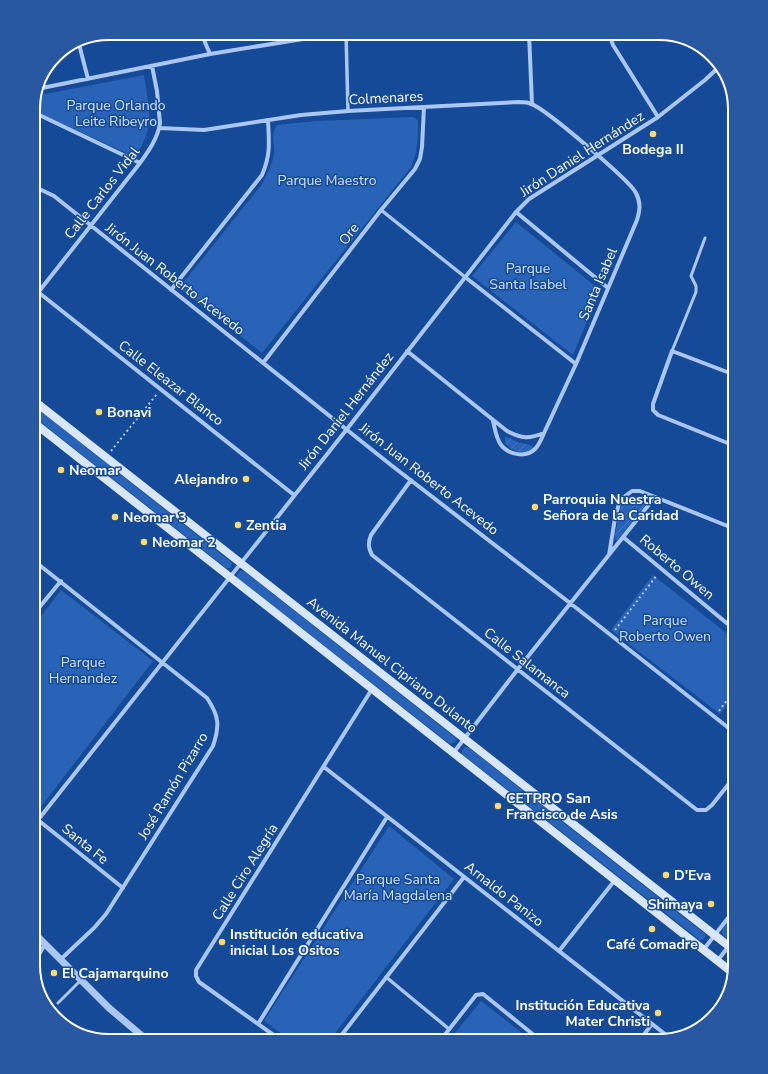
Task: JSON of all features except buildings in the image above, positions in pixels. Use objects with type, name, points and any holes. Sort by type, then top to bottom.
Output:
[{"type":"main road","name":"Avenida Manuel Cipriano Dulanto","points":[[40,405],[728,946]]},
{"type":"main road","points":[[40,428],[728,968]]},
{"type":"street","points":[[204,40],[210,54]]},
{"type":"street","points":[[43,88],[210,54],[297,40]]},
{"type":"street","points":[[346,40],[348,111]]},
{"type":"street","points":[[529,40],[532,104]]},
{"type":"street","points":[[611,40],[658,117]]},
{"type":"street","points":[[80,47],[88,79]]},
{"type":"street","name":"Calle Carlos Vidal","points":[[40,289],[140,164],[153,143],[159,128],[157,91],[152,66]]},
{"type":"street","name":"Jirón Daniel Hernández","points":[[40,817],[347,429],[516,212],[529,199],[658,117],[716,70]]},
{"type":"street","name":"Colmenares","points":[[159,128],[204,130],[268,120],[348,111],[519,102],[532,104],[543,110],[597,155]]},
{"type":"street","name":"Ore","points":[[263,363],[381,210],[415,169],[420,159],[422,147],[424,107]]},
{"type":"street","points":[[40,115],[140,164]]},
{"type":"street","points":[[171,290],[262,175],[270,152],[268,120]]},
{"type":"street","name":"Santa Isabel","points":[[493,420],[501,445],[506,449],[522,455],[536,449],[576,364],[637,220],[640,209],[636,192],[628,182],[597,155]]},
{"type":"street","name":"Jirón Juan Roberto Acevedo","points":[[40,189],[54,196],[411,480],[728,728]]},
{"type":"street","points":[[381,210],[576,364]]},
{"type":"street","points":[[516,212],[608,288]]},
{"type":"street","name":"Calle Eleazar Blanco","points":[[40,294],[294,495]]},
{"type":"street","points":[[407,351],[507,431],[516,436],[525,438],[534,437],[544,433]]},
{"type":"street","points":[[728,372],[672,351],[653,404],[653,410],[658,415],[728,443]]},
{"type":"street","name":"Calle Salamanca","points":[[411,480],[371,534],[368,542],[368,548],[372,555],[697,810],[706,810],[712,805],[728,785]]},
{"type":"street","points":[[609,555],[615,518],[620,500],[632,491],[640,491],[728,526]]},
{"type":"street","points":[[454,752],[655,497]]},
{"type":"street","name":"Roberto Owen","points":[[623,537],[728,624]]},
{"type":"street","name":"José Ramón Pizarro","points":[[40,566],[207,698],[215,710],[218,722],[217,733],[213,746],[106,914],[94,928],[61,959]]},
{"type":"street","points":[[40,607],[61,582]]},
{"type":"street","name":"Calle Ciro Alegría","points":[[272,1034],[199,982],[196,976],[196,970],[372,688]]},
{"type":"street","name":"Arnaldo Panizo","points":[[324,767],[664,1033]]},
{"type":"street","points":[[258,1024],[387,817]]},
{"type":"street","name":"Santa Fe","points":[[40,822],[123,888]]},
{"type":"street","points":[[342,1034],[464,877]]},
{"type":"street","points":[[559,951],[615,880]]},
{"type":"street","points":[[704,949],[728,918]]},
{"type":"street","points":[[40,939],[109,1008],[140,1034]]},
{"type":"street","points":[[40,953],[45,944]]},
{"type":"street","points":[[718,960],[728,952]]},
{"type":"street","points":[[386,978],[449,1029]]},
{"type":"street","points":[[445,1034],[476,995],[483,994],[533,1034]]},
{"type":"street","points":[[644,1034],[652,1024]]},
{"type":"lane","points":[[672,351],[696,292],[696,286],[691,276],[705,238]]},
{"type":"lane","points":[[58,1003],[81,980]]},
{"type":"path","points":[[106,457],[161,389]]},
{"type":"path","points":[[610,636],[661,570]]},
{"type":"path","points":[[714,717],[728,698]]},
{"type":"green space","name":"Parque Orlando Leite Ribeyro","points":[[144,75],[149,118],[146,136],[142,146],[135,157],[40,113],[41,95]]},
{"type":"green space","name":"Parque Maestro","points":[[413,117],[418,120],[418,132],[416,150],[411,167],[262,353],[179,288],[262,184],[273,158],[273,135],[277,125],[316,121]]},
{"type":"green space","name":"Parque Santa Isabel","points":[[516,222],[600,290],[573,355],[472,276]]},
{"type":"green space","points":[[40,411],[231,562],[232,564],[230,568],[226,568],[40,422]]},
{"type":"green space","points":[[505,437],[533,447],[526,452],[519,452],[505,443]]},
{"type":"green space","points":[[630,498],[639,498],[647,503],[617,541],[615,539],[615,535],[621,506]]},
{"type":"green space","points":[[240,571],[244,571],[456,738],[454,743],[450,744],[237,578]]},
{"type":"green space","name":"Parque Roberto Owen","points":[[653,575],[728,634],[728,703],[720,714],[611,630]]},
{"type":"green space","name":"Parque Hernandez","points":[[61,590],[153,661],[40,808],[40,618]]},
{"type":"green space","points":[[465,747],[469,748],[705,934],[703,940],[700,940],[462,754],[462,750]]},
{"type":"green space","name":"Parque Santa María Magdalena","points":[[389,826],[454,879],[334,1034],[282,1034],[264,1021]]},
{"type":"green space","points":[[728,922],[728,939],[722,934],[722,930]]},
{"type":"green space","points":[[481,1001],[523,1034],[454,1034]]},
{"type":"place","name":"Bodega II","points":[[653,134]]},
{"type":"place","name":"Bonavi","points":[[99,412]]},
{"type":"place","name":"Neomar","points":[[61,470]]},
{"type":"place","name":"Alejandro","points":[[246,479]]},
{"type":"place","name":"Parroquia Nuestra Señora de la Caridad","points":[[535,507]]},
{"type":"place","name":"Neomar 3","points":[[115,517]]},
{"type":"place","name":"Zentia","points":[[238,525]]},
{"type":"place","name":"Neomar 2","points":[[144,542]]},
{"type":"place","name":"CETPRO San Francisco de Asis","points":[[498,806]]},
{"type":"place","name":"D'Eva","points":[[666,875]]},
{"type":"place","name":"Shimaya","points":[[711,904]]},
{"type":"place","name":"Café Comadre","points":[[652,929]]},
{"type":"place","name":"Institución educativa inicial Los Ositos","points":[[222,942]]},
{"type":"place","name":"El Cajamarquino","points":[[54,973]]},
{"type":"place","name":"Institución Educativa Mater Christi","points":[[658,1013]]}]
